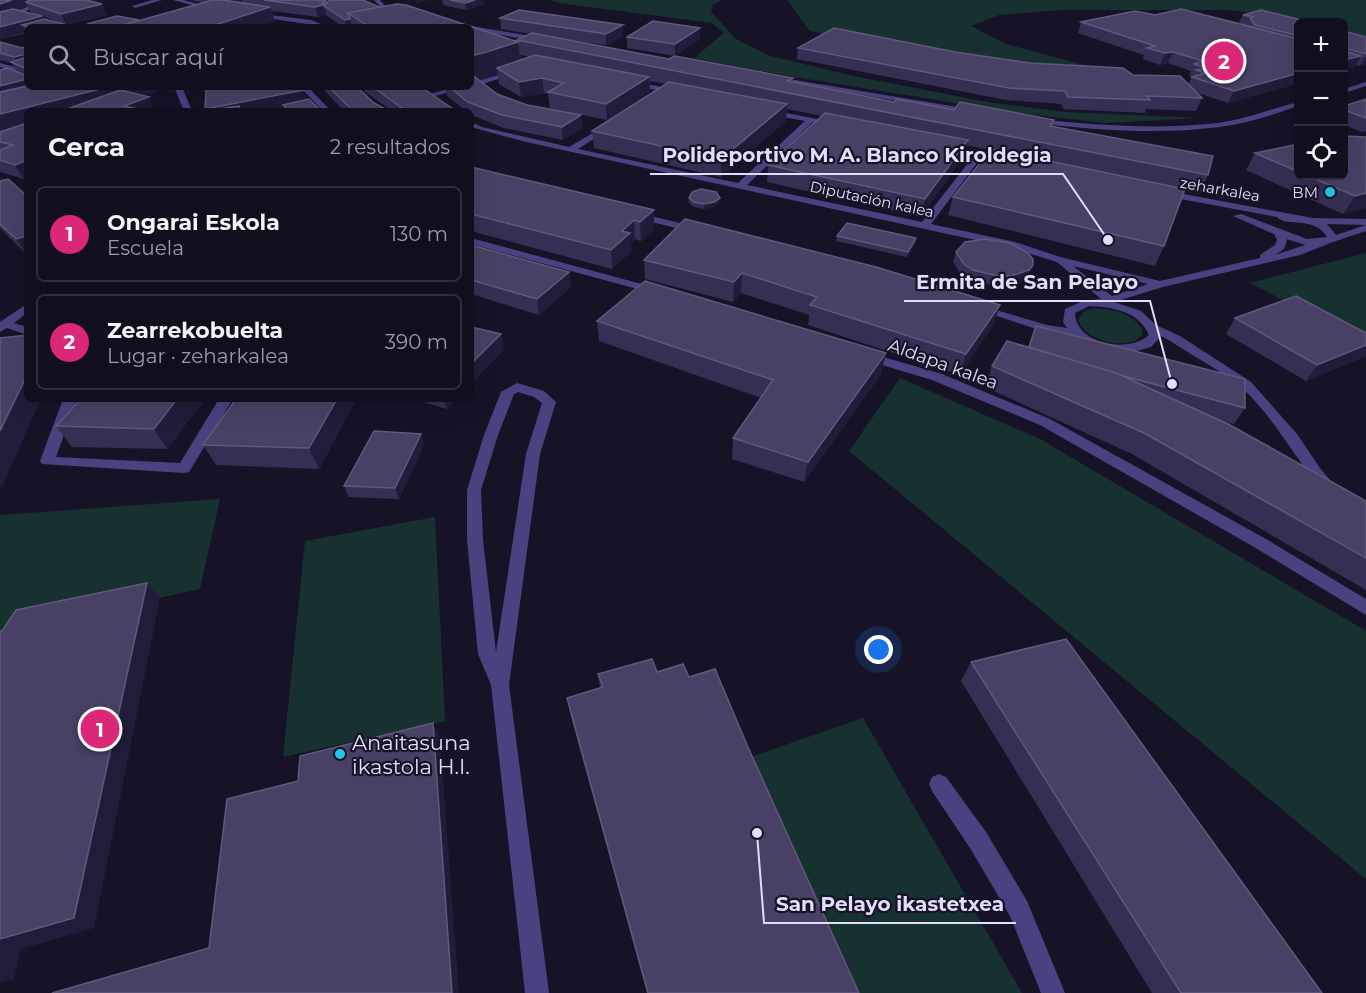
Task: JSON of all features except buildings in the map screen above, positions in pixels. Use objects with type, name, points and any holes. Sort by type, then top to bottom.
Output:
[{"type":"street","points":[[0,20],[49,0]]},
{"type":"street","points":[[135,6],[159,0]]},
{"type":"street","points":[[176,0],[219,10],[204,14]]},
{"type":"street","points":[[369,6],[385,5],[394,18]]},
{"type":"street","points":[[250,14],[317,24]]},
{"type":"street","points":[[396,24],[390,21],[403,15]]},
{"type":"street","points":[[273,23],[284,19]]},
{"type":"street","points":[[474,28],[554,41]]},
{"type":"street","points":[[0,65],[15,73]]},
{"type":"street","points":[[0,74],[15,73],[24,68]]},
{"type":"street","points":[[474,84],[526,68]]},
{"type":"street","points":[[762,76],[980,112]]},
{"type":"street","points":[[621,80],[688,94]]},
{"type":"street","points":[[1348,90],[1366,84]]},
{"type":"street","points":[[179,90],[187,108]]},
{"type":"street","points":[[310,90],[324,108]]},
{"type":"street","points":[[420,92],[432,99],[455,90]]},
{"type":"street","points":[[658,96],[667,90]]},
{"type":"street","points":[[1030,120],[1094,127],[1180,128],[1219,125],[1294,106]]},
{"type":"street","points":[[752,108],[851,129]]},
{"type":"street","points":[[571,149],[619,120]]},
{"type":"street","points":[[740,186],[811,120]]},
{"type":"street","name":"Diputación kalea","points":[[474,128],[1015,245],[1056,259],[1160,284]]},
{"type":"street","points":[[933,146],[1012,162]]},
{"type":"street","points":[[924,225],[979,155]]},
{"type":"street","name":"zeharkalea","points":[[1327,241],[1306,242],[1232,213],[1153,192],[1311,221],[1366,222]]},
{"type":"street","points":[[623,213],[712,234]]},
{"type":"street","points":[[1250,263],[1280,247],[1282,240],[1272,225],[1276,219],[1292,217]]},
{"type":"street","points":[[1311,221],[1327,229],[1332,237],[1327,241]]},
{"type":"street","points":[[1148,357],[1102,346],[1077,333],[1069,325],[1067,318],[1069,311],[1076,306],[1105,301],[1160,284],[1296,253],[1366,228]]},
{"type":"street","points":[[474,242],[664,293]]},
{"type":"street","name":"Diputación kalea","points":[[1056,259],[1105,301]]},
{"type":"street","points":[[1105,301],[1132,311],[1148,321],[1153,328],[1155,336],[1144,347],[1118,349]]},
{"type":"street","points":[[964,303],[1046,328],[1077,333]]},
{"type":"street","points":[[3,326],[24,309]]},
{"type":"street","points":[[3,326],[24,330]]},
{"type":"street","points":[[1153,328],[1176,339],[1246,385],[1292,436],[1314,472],[1336,494]]},
{"type":"street","name":"Aldapa kalea","points":[[850,351],[937,377],[1045,422],[1260,543],[1366,608]]},
{"type":"street","points":[[1200,371],[1246,385]]},
{"type":"street","points":[[500,685],[487,654],[475,540],[474,490],[491,435],[508,392],[517,387],[539,394],[549,402],[533,454],[500,685],[537,993]]},
{"type":"street","points":[[69,402],[47,461],[183,468],[224,402]]},
{"type":"street","points":[[939,784],[978,840],[1019,909],[1053,993]]},
{"type":"green space","points":[[550,0],[722,0],[713,5],[711,12],[737,40],[770,56],[854,76],[987,102],[1064,112],[1200,118],[1106,123],[1017,113],[795,77],[694,58],[724,33],[712,23]]},
{"type":"green space","points":[[787,0],[1366,0],[1366,39],[1348,32],[1348,18],[1301,18],[1230,10],[1062,10],[999,15],[971,26],[1006,44],[1128,77],[958,60],[810,31]]},
{"type":"green space","points":[[1366,253],[1366,344],[1250,283]]},
{"type":"green space","points":[[1091,309],[1120,312],[1137,323],[1143,334],[1128,343],[1098,339],[1089,334],[1078,320],[1084,312]]},
{"type":"green space","points":[[900,378],[1040,439],[1366,631],[1366,879],[849,451]]},
{"type":"green space","points":[[220,499],[200,589],[0,633],[0,515]]},
{"type":"green space","points":[[435,517],[445,721],[283,757],[305,541]]},
{"type":"green space","points":[[863,718],[1022,993],[849,993],[745,759]]},
{"type":"place","name":"Zearrekobuelta","points":[[1224,61]]},
{"type":"place","name":"BM","points":[[1330,192]]},
{"type":"place","name":"Polideportivo M. A. Blanco Kiroldegia","points":[[1108,240]]},
{"type":"place","name":"Ermita de San Pelayo","points":[[1172,384]]},
{"type":"place","name":"Ongarai Eskola","points":[[100,729]]},
{"type":"place","name":"Anaitasuna ikastola H.I.","points":[[340,754]]},
{"type":"place","name":"San Pelayo ikastetxea","points":[[757,833]]}]
